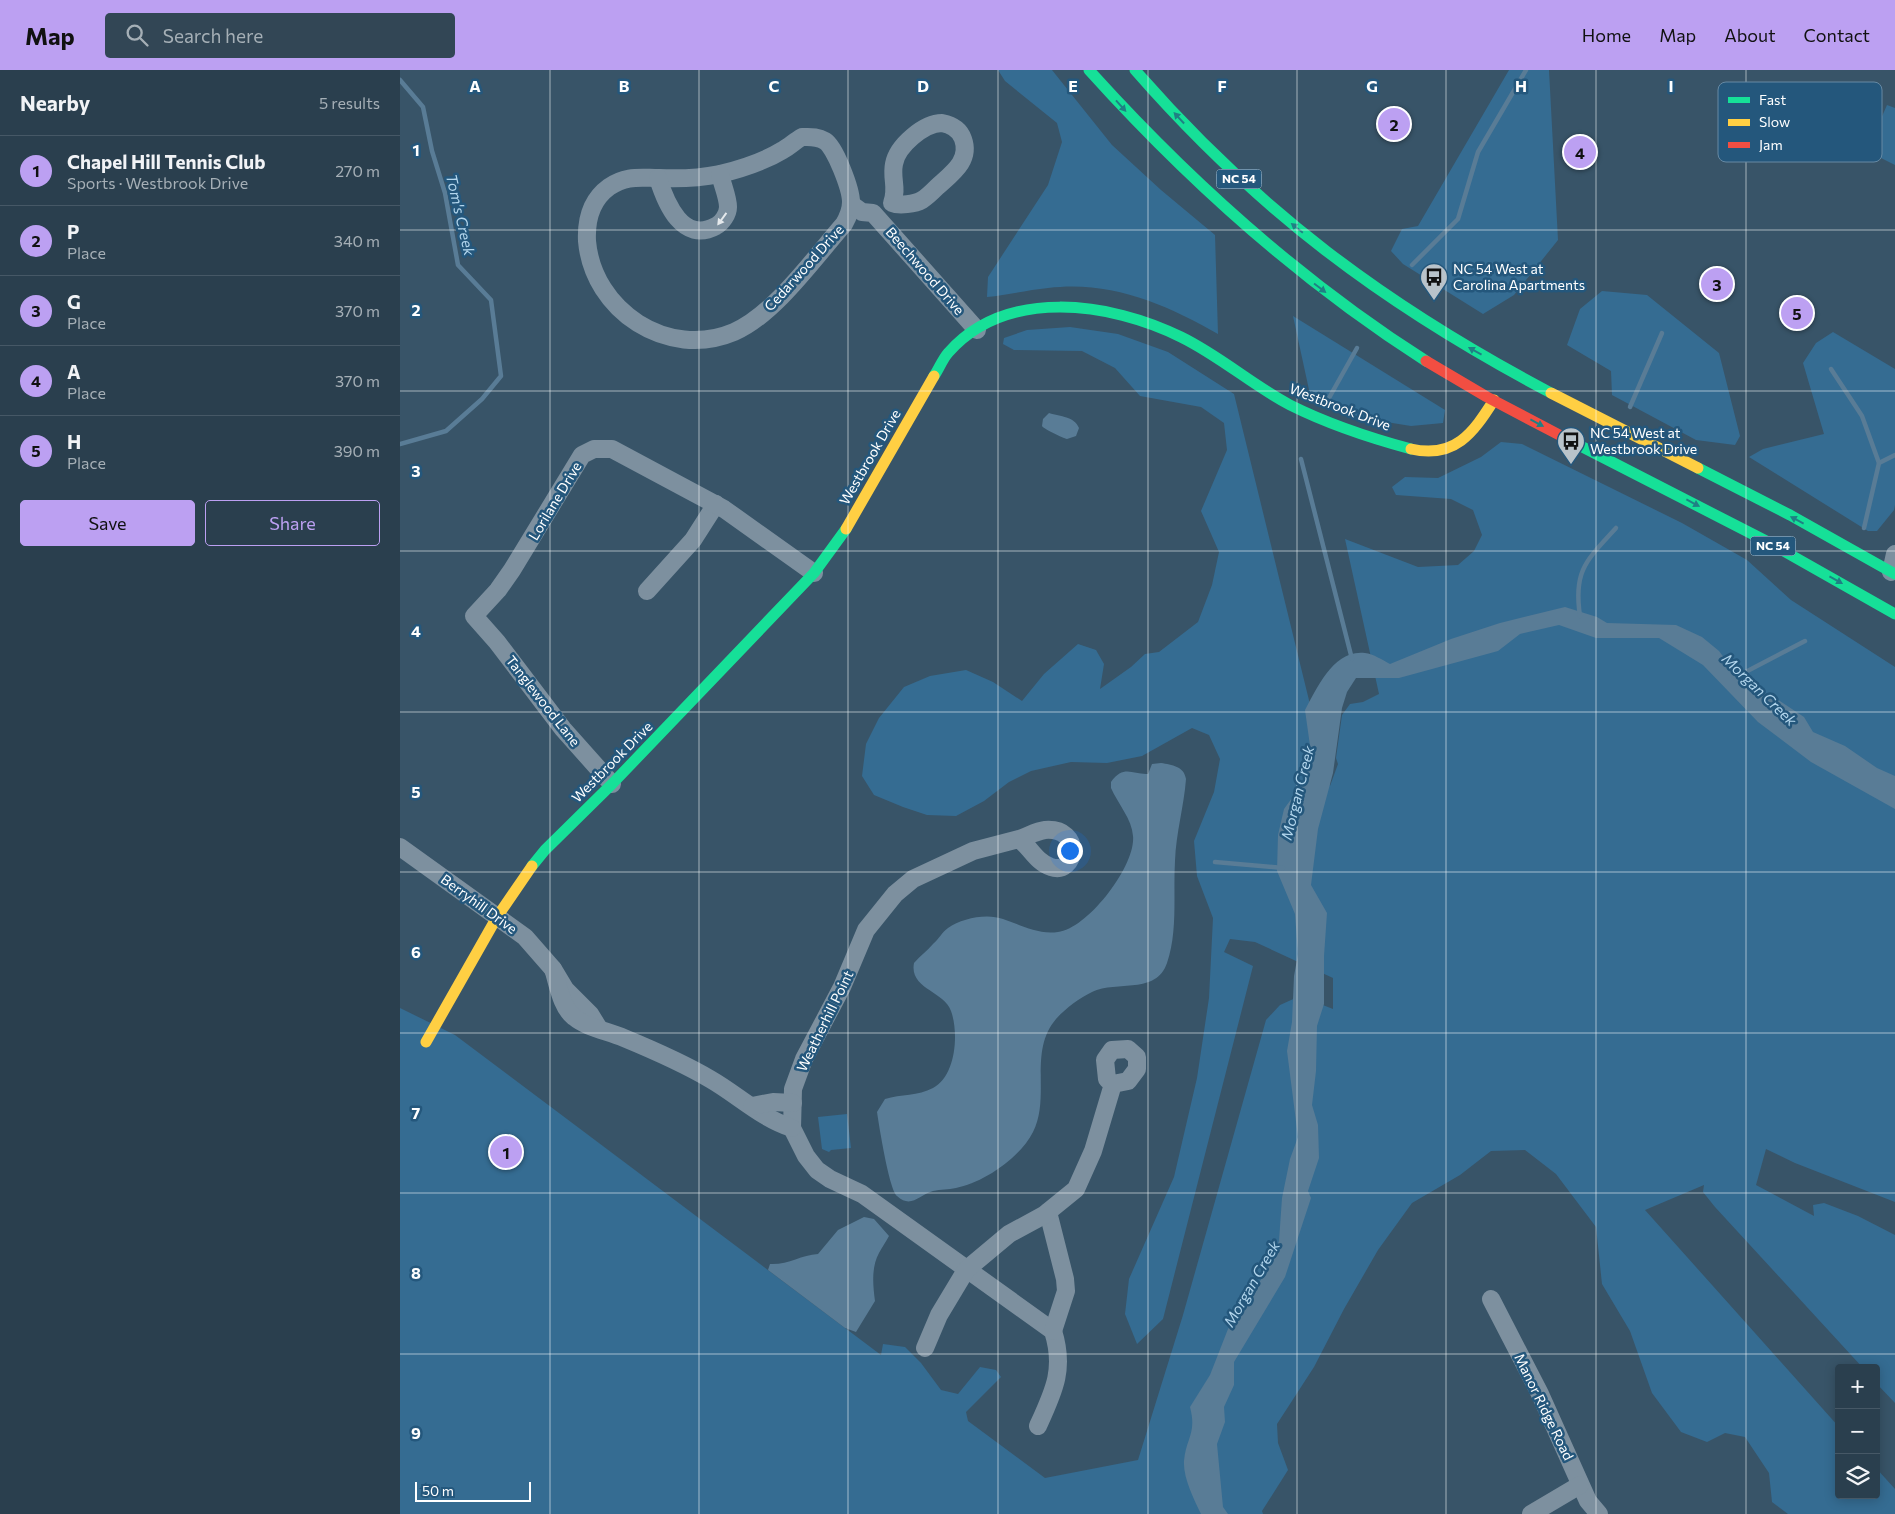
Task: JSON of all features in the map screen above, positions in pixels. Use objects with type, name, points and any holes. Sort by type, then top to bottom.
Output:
[{"type":"main road","name":"NC 54","points":[[1089,70],[1152,139],[1230,215],[1315,285],[1403,348],[1494,400],[1734,525],[1895,614]]},
{"type":"main road","name":"NC 54","points":[[1135,70],[1220,161],[1268,204],[1335,259],[1414,314],[1518,375],[1761,501],[1893,573]]},
{"type":"main road","points":[[1144,70],[1152,90]]},
{"type":"main road","name":"Westbrook Drive","points":[[426,1042],[497,917],[525,875],[545,850],[612,784],[814,573],[841,538],[947,354],[964,337],[1014,313],[1057,307],[1088,309],[1120,316],[1168,332],[1198,346],[1276,397],[1312,414],[1402,446],[1430,452],[1447,449],[1469,435],[1480,423],[1494,400]]},
{"type":"main road","points":[[1403,348],[1427,346]]},
{"type":"main road","points":[[1502,381],[1514,379],[1518,375]]},
{"type":"main road","points":[[1494,400],[1502,396],[1509,396]]},
{"type":"main road","points":[[1577,421],[1596,416]]},
{"type":"street","name":"Beechwood Drive","points":[[851,204],[862,212],[888,211],[896,188],[893,174],[898,152],[931,124],[942,123],[953,127],[961,135],[965,146],[964,157],[958,167],[922,200],[897,205],[892,203]]},
{"type":"street","points":[[658,178],[676,218],[683,225],[699,231],[716,226],[723,221],[728,208],[720,174],[765,159],[785,150],[802,137],[816,137],[834,149],[851,204]]},
{"type":"street","name":"Cedarwood Drive","points":[[720,174],[658,178],[629,177],[608,188],[597,199],[588,219],[586,231],[588,252],[600,284],[626,315],[658,334],[679,339],[713,338],[734,332],[767,310],[844,224],[851,204]]},
{"type":"street","name":"Beechwood Drive","points":[[873,213],[977,330]]},
{"type":"street","name":"Lorilane Drive","points":[[474,616],[498,590],[512,570],[552,507],[575,463],[582,455],[594,449],[612,449],[716,504],[814,573]]},
{"type":"street","points":[[648,591],[693,540],[716,504]]},
{"type":"street","points":[[1893,573],[1895,554]]},
{"type":"street","name":"Tanglewood Lane","points":[[474,616],[497,642],[563,729],[612,784]]},
{"type":"street","name":"Weatherhill Point","points":[[1019,839],[973,851],[935,868],[913,880],[890,899],[866,930],[842,987],[804,1059],[793,1088],[792,1128],[806,1156],[817,1170],[830,1179],[862,1194],[1053,1331]]},
{"type":"street","name":"Berryhill Drive","points":[[400,847],[525,937],[552,969],[564,1003],[573,1016],[585,1024],[650,1048],[710,1079],[752,1106],[762,1115],[792,1128]]},
{"type":"street","points":[[925,1348],[939,1315],[966,1270],[1009,1234],[1048,1212],[1076,1189],[1093,1151],[1113,1084]]},
{"type":"street","points":[[752,1106],[773,1102],[793,1103]]},
{"type":"street","points":[[1038,1426],[1058,1377],[1059,1356],[1053,1331],[1066,1291],[1065,1279],[1048,1212]]},
{"type":"street","name":"Manor Ridge Road","points":[[1491,1299],[1540,1394],[1588,1502],[1599,1514]]},
{"type":"street","points":[[1531,1514],[1580,1485]]},
{"type":"shaded area","points":[[998,70],[1052,70],[1112,145],[1161,190],[1215,235],[1218,334],[1158,304],[1115,291],[1071,286],[987,297],[988,277],[1048,185],[1062,142],[1057,123],[1005,81]]},
{"type":"shaded area","points":[[1509,70],[1549,70],[1558,240],[1514,295],[1483,314],[1403,264],[1391,251],[1402,229],[1418,226]]},
{"type":"shaded area","points":[[1887,105],[1895,108],[1895,165],[1882,158],[1882,116]]},
{"type":"shaded area","points":[[1602,291],[1647,295],[1719,353],[1740,436],[1735,445],[1696,440],[1612,395],[1611,371],[1567,345],[1580,309]]},
{"type":"shaded area","points":[[1293,316],[1445,410],[1443,423],[1411,426],[1361,418],[1311,399]]},
{"type":"shaded area","points":[[1070,327],[1118,334],[1168,352],[1234,394],[1330,786],[1338,764],[1336,758],[1342,715],[1350,704],[1363,702],[1379,694],[1345,539],[1418,567],[1458,565],[1474,551],[1482,535],[1473,510],[1451,499],[1396,495],[1392,487],[1405,477],[1438,478],[1481,457],[1501,442],[1522,444],[1682,523],[1747,560],[1791,600],[1895,667],[1895,1202],[1795,1163],[1766,1149],[1756,1185],[1814,1216],[1813,1205],[1824,1203],[1858,1216],[1895,1235],[1895,1403],[1880,1387],[1880,1364],[1859,1364],[1715,1207],[1703,1192],[1704,1185],[1645,1210],[1835,1423],[1835,1499],[1880,1499],[1880,1472],[1895,1489],[1895,1514],[1788,1514],[1772,1502],[1769,1473],[1745,1437],[1725,1433],[1707,1442],[1681,1432],[1652,1393],[1630,1331],[1602,1284],[1596,1227],[1556,1174],[1525,1150],[1491,1151],[1460,1175],[1412,1203],[1378,1250],[1344,1309],[1314,1367],[1277,1424],[1278,1443],[1288,1470],[1262,1511],[1263,1514],[400,1514],[400,1008],[455,1035],[881,1355],[883,1344],[905,1347],[921,1363],[941,1390],[958,1394],[980,1367],[996,1370],[1001,1377],[966,1412],[968,1421],[1045,1478],[1138,1460],[1183,1315],[1266,1020],[1280,1005],[1300,996],[1333,1009],[1333,978],[1255,942],[1230,939],[1224,952],[1253,966],[1163,1319],[1137,1344],[1125,1314],[1129,1279],[1174,1177],[1197,1078],[1209,998],[1213,918],[1197,876],[1194,841],[1214,792],[1220,759],[1209,735],[1192,728],[1142,756],[1107,763],[1071,762],[1031,771],[1009,782],[984,801],[956,816],[927,815],[874,795],[862,776],[866,744],[879,718],[904,687],[930,676],[966,670],[993,682],[1022,701],[1044,674],[1078,644],[1096,650],[1104,664],[1100,689],[1131,667],[1145,654],[1159,652],[1198,622],[1212,585],[1219,552],[1201,511],[1227,450],[1224,423],[1201,407],[1140,396],[1115,368],[1082,351],[1014,350],[1003,344],[1004,338],[1027,330]]},
{"type":"shaded area","points":[[1833,332],[1895,369],[1895,505],[1894,510],[1877,531],[1868,531],[1749,457],[1763,449],[1824,434],[1803,363],[1816,343]]},
{"type":"shaded area","points":[[847,1114],[851,1148],[831,1150],[829,1152],[822,1149],[818,1117]]},
{"type":"water","points":[[1049,413],[1074,421],[1079,428],[1076,436],[1067,439],[1043,427],[1043,419]]},
{"type":"water","name":"Morgan Creek","points":[[1565,607],[1597,617],[1607,623],[1676,625],[1702,637],[1719,651],[1734,671],[1750,686],[1777,699],[1804,717],[1813,732],[1845,746],[1877,768],[1895,776],[1895,809],[1811,762],[1758,722],[1703,665],[1659,638],[1596,638],[1559,625],[1520,634],[1498,651],[1399,678],[1356,678],[1347,692],[1342,708],[1333,773],[1318,829],[1311,885],[1327,913],[1324,956],[1324,1004],[1317,1026],[1316,1071],[1312,1105],[1318,1125],[1319,1158],[1308,1191],[1311,1198],[1285,1277],[1234,1362],[1234,1385],[1224,1407],[1225,1422],[1217,1444],[1223,1507],[1228,1514],[1201,1514],[1184,1468],[1185,1453],[1192,1429],[1190,1407],[1210,1375],[1228,1329],[1264,1275],[1279,1241],[1282,1198],[1290,1159],[1298,1137],[1287,1051],[1292,1022],[1294,976],[1298,954],[1295,914],[1277,871],[1278,835],[1284,809],[1300,787],[1312,760],[1305,710],[1328,672],[1344,657],[1354,653],[1365,653],[1375,656],[1390,664],[1451,639],[1500,623]]},
{"type":"water","points":[[1161,763],[1180,769],[1183,771],[1186,779],[1176,851],[1173,938],[1167,963],[1162,973],[1145,983],[1092,992],[1072,1004],[1056,1019],[1048,1032],[1043,1046],[1038,1118],[1027,1142],[1010,1160],[978,1181],[953,1189],[933,1191],[911,1201],[902,1200],[897,1196],[891,1182],[877,1112],[885,1099],[921,1092],[933,1088],[941,1082],[951,1064],[955,1042],[951,1011],[942,999],[917,979],[914,972],[914,963],[946,930],[954,924],[967,919],[997,917],[1030,929],[1051,933],[1070,928],[1082,920],[1108,894],[1127,863],[1132,849],[1132,830],[1111,788],[1111,782],[1120,773],[1124,772],[1148,774],[1152,764]]},
{"type":"water","points":[[864,1217],[874,1219],[889,1236],[876,1259],[873,1283],[875,1301],[856,1332],[845,1328],[768,1270],[770,1264],[783,1263],[818,1254],[838,1230]]},
{"type":"waterway","points":[[1412,265],[1458,219],[1478,152],[1526,70]]},
{"type":"waterway","name":"Tom's Creek","points":[[400,80],[423,107],[432,151],[445,193],[458,265],[491,300],[501,376],[482,399],[446,431],[400,444]]},
{"type":"waterway","points":[[1630,407],[1662,333]]},
{"type":"waterway","points":[[1329,398],[1357,348]]},
{"type":"waterway","points":[[1831,369],[1862,416],[1879,463]]},
{"type":"waterway","points":[[1864,528],[1879,463],[1895,455]]},
{"type":"waterway","points":[[1301,459],[1352,659]]},
{"type":"waterway","points":[[1580,616],[1579,587],[1584,567],[1616,528]]},
{"type":"waterway","name":"Morgan Creek","points":[[1734,678],[1805,641]]},
{"type":"waterway","points":[[1215,862],[1283,868]]},
{"type":"traffic: fast","points":[[1089,70],[1166,151],[1248,227],[1334,297],[1426,361]]},
{"type":"traffic: fast","points":[[1135,70],[1181,121],[1229,168],[1327,252],[1379,290],[1434,326],[1551,393]]},
{"type":"traffic: fast","points":[[934,376],[948,353],[972,332],[999,318],[1028,310],[1060,307],[1091,309],[1123,315],[1181,337],[1290,405],[1349,430],[1411,449]]},
{"type":"traffic: fast","points":[[1567,439],[1766,541],[1895,614]]},
{"type":"traffic: fast","points":[[1698,468],[1790,515],[1895,574]]},
{"type":"traffic: fast","points":[[532,866],[545,850],[612,784],[814,573],[846,529]]},
{"type":"traffic: slow","points":[[846,529],[934,376]]},
{"type":"traffic: slow","points":[[1551,393],[1698,468]]},
{"type":"traffic: slow","points":[[1411,449],[1426,451],[1451,447],[1470,433],[1494,400]]},
{"type":"traffic: slow","points":[[426,1042],[497,917],[532,866]]},
{"type":"traffic: jam","points":[[1426,361],[1487,397],[1567,439]]},
{"type":"place","name":"P","points":[[1394,124]]},
{"type":"place","name":"A","points":[[1580,152]]},
{"type":"place","name":"G","points":[[1717,284]]},
{"type":"place","name":"NC 54 West at Carolina Apartments","points":[[1434,301]]},
{"type":"place","name":"H","points":[[1797,313]]},
{"type":"place","name":"NC 54 West at Westbrook Drive","points":[[1571,465]]},
{"type":"place","name":"Chapel Hill Tennis Club","points":[[506,1152]]}]
